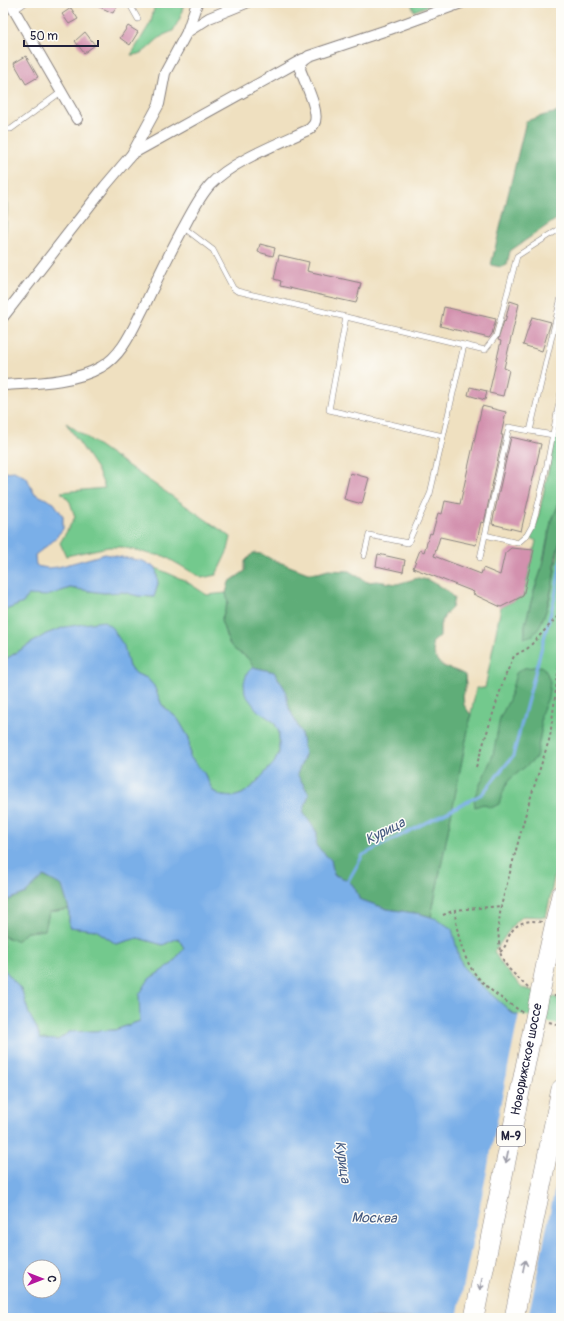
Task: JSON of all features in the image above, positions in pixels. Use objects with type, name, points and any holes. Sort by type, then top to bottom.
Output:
[{"type":"highway","name":"Новорижское шоссе","points":[[474,1318],[561,895]]},
{"type":"highway","points":[[514,1318],[561,1090]]},
{"type":"street","points":[[3,317],[105,186],[132,154],[159,104],[165,73],[187,32],[198,3]]},
{"type":"street","points":[[187,32],[209,18],[246,3]]},
{"type":"street","points":[[132,154],[309,56],[461,3]]},
{"type":"street","points":[[12,7],[76,119]]},
{"type":"street","points":[[3,384],[69,378],[87,374],[102,367],[120,350],[130,335],[183,227],[200,196],[212,184],[236,165],[310,128],[315,124],[316,110],[300,69],[300,63],[303,60]]},
{"type":"lane","points":[[12,7],[25,3]]},
{"type":"lane","points":[[129,3],[138,19]]},
{"type":"lane","points":[[3,126],[7,130],[11,129],[61,92]]},
{"type":"lane","points":[[183,227],[213,250],[233,288],[237,291],[485,350],[496,336],[517,256],[561,228]]},
{"type":"lane","points":[[530,430],[561,297]]},
{"type":"lane","points":[[346,318],[329,410],[443,436]]},
{"type":"lane","points":[[364,556],[369,535],[408,543],[430,494],[464,345]]},
{"type":"lane","points":[[485,535],[518,544],[527,535],[532,526],[553,435],[561,392]]},
{"type":"lane","points":[[480,558],[509,427],[553,435]]},
{"type":"path","points":[[561,600],[559,615],[561,627]]},
{"type":"path","points":[[476,767],[504,679],[514,656],[528,648],[559,615]]},
{"type":"path","points":[[531,992],[508,968],[500,952],[498,930],[500,906],[527,809],[550,737],[561,649]]},
{"type":"path","points":[[442,915],[454,910],[500,906]]},
{"type":"path","points":[[454,910],[460,940],[472,968],[486,985],[510,1004]]},
{"type":"path","points":[[500,952],[506,947],[510,934],[520,923],[526,920],[541,922]]},
{"type":"path","points":[[553,996],[561,997]]},
{"type":"green space","points":[[155,3],[184,3],[180,18],[173,31],[162,36],[144,51],[136,55],[131,55],[151,22]]},
{"type":"green space","points":[[411,3],[434,3],[414,11]]},
{"type":"green space","points":[[558,112],[561,113],[561,216],[510,251],[507,265],[501,267],[491,265],[526,121]]},
{"type":"green space","points":[[3,146],[6,165],[7,196],[6,228],[3,247]]},
{"type":"green space","points":[[561,411],[561,460],[558,506],[551,522],[540,574],[525,625],[525,634],[533,635],[540,625],[545,613],[552,588],[561,537],[561,844],[546,917],[523,916],[516,921],[494,952],[505,969],[523,988],[561,999],[561,1027],[528,1019],[512,1013],[463,967],[459,957],[431,917],[476,688],[485,688],[501,607],[523,596],[536,541],[530,537],[537,523]]},
{"type":"green space","points":[[66,423],[231,537],[228,550],[216,575],[202,578],[164,556],[122,547],[108,547],[66,556],[60,543],[75,517],[70,502],[61,492],[105,488],[97,469]]},
{"type":"green space","points":[[561,460],[561,537],[556,556],[553,583],[546,611],[539,628],[533,635],[523,638],[534,591],[543,565],[551,522],[558,506]]},
{"type":"green space","points":[[253,553],[262,554],[308,573],[318,573],[328,570],[349,571],[367,582],[377,581],[397,584],[418,578],[428,580],[446,590],[454,598],[452,608],[445,615],[440,625],[440,636],[432,643],[436,659],[439,663],[465,675],[466,685],[463,695],[464,705],[471,715],[431,917],[387,909],[359,899],[351,883],[334,875],[331,860],[316,846],[317,832],[303,812],[309,794],[297,774],[305,755],[301,733],[289,708],[285,689],[274,672],[253,667],[249,659],[232,647],[228,641],[221,621],[228,602],[226,593],[229,582],[245,571],[245,561]]},
{"type":"green space","points":[[156,568],[184,580],[207,595],[226,593],[228,602],[221,621],[227,638],[232,647],[251,662],[253,667],[247,673],[257,710],[274,722],[279,732],[279,753],[274,763],[251,788],[242,794],[232,797],[222,796],[213,791],[204,773],[190,757],[189,738],[178,719],[162,705],[154,686],[147,679],[137,674],[129,667],[126,657],[65,627],[46,634],[3,662],[3,611],[23,603],[28,595],[59,592],[70,588],[104,593],[123,592],[138,596],[154,597],[158,584]]},
{"type":"green space","points":[[542,666],[547,673],[550,682],[548,698],[541,714],[541,732],[536,758],[509,780],[499,804],[491,808],[483,804],[475,807],[474,798],[493,755],[500,718],[509,700],[516,673],[524,668]]},
{"type":"green space","points":[[43,876],[62,885],[69,909],[49,912],[45,930],[27,932],[16,941],[3,936],[3,902],[26,893]]},
{"type":"green space","points":[[69,909],[69,927],[96,930],[116,944],[138,938],[163,945],[178,938],[184,948],[172,964],[149,979],[140,1021],[115,1030],[69,1032],[58,1040],[40,1039],[37,1029],[29,1014],[22,991],[3,968],[3,936],[16,941],[27,932],[45,930],[49,912]]},
{"type":"water","points":[[14,471],[27,478],[34,493],[54,503],[63,516],[63,529],[52,542],[35,555],[36,566],[48,568],[58,567],[105,554],[143,561],[156,568],[158,584],[154,597],[138,596],[123,592],[104,593],[70,588],[47,596],[28,595],[23,603],[3,611],[3,472]]},
{"type":"water","name":"Москва","points":[[103,621],[112,628],[124,646],[129,667],[137,674],[147,678],[154,686],[162,705],[178,719],[189,738],[190,757],[204,773],[213,791],[222,796],[233,797],[242,794],[251,788],[274,763],[279,753],[279,732],[274,722],[257,710],[245,694],[244,683],[247,673],[253,667],[274,672],[285,689],[289,708],[301,733],[305,755],[297,774],[309,794],[303,812],[317,833],[316,846],[331,860],[334,875],[351,883],[359,899],[387,909],[431,917],[437,919],[452,929],[463,967],[473,978],[512,1013],[528,1019],[561,1027],[561,1318],[3,1318],[3,968],[22,991],[29,1014],[37,1029],[40,1039],[58,1040],[69,1032],[115,1030],[140,1021],[139,995],[149,979],[172,964],[184,948],[178,938],[163,945],[138,938],[116,944],[96,930],[69,927],[69,909],[62,886],[44,876],[26,893],[3,902],[3,662],[46,634],[65,627]]},
{"type":"pier","points":[[519,1014],[561,1025],[561,1159],[528,1318],[457,1318]]},
{"type":"building","points":[[91,3],[118,3],[113,13]]},
{"type":"building","points":[[71,8],[78,19],[69,24],[62,14]]},
{"type":"building","points":[[128,26],[138,32],[130,45],[120,38]]},
{"type":"building","points":[[85,32],[95,45],[84,53],[75,41]]},
{"type":"building","points":[[26,56],[38,77],[26,84],[14,63]]},
{"type":"building","points":[[260,244],[275,248],[273,256],[258,252]]},
{"type":"building","points":[[279,255],[309,262],[307,271],[361,283],[356,303],[280,286],[281,281],[274,279]]},
{"type":"building","points":[[510,301],[519,304],[504,368],[509,370],[503,396],[489,393],[501,341],[498,340],[504,321],[505,322]]},
{"type":"building","points":[[444,307],[496,319],[492,334],[489,338],[440,326]]},
{"type":"building","points":[[532,317],[551,322],[542,351],[523,345]]},
{"type":"building","points":[[470,387],[487,391],[485,400],[468,395]]},
{"type":"building","points":[[482,406],[506,412],[501,435],[503,435],[484,523],[481,522],[476,545],[440,537],[434,556],[481,574],[483,568],[500,575],[505,553],[511,548],[534,550],[523,596],[501,607],[473,594],[474,592],[413,568],[420,550],[424,552],[430,533],[432,534],[438,513],[442,514],[445,501],[460,504]]},
{"type":"building","points":[[511,437],[541,444],[521,531],[492,524]]},
{"type":"building","points":[[350,473],[369,478],[362,504],[344,499]]},
{"type":"building","points":[[378,554],[405,560],[403,572],[376,566]]},
{"type":"waterway","name":"Курица","points":[[347,883],[363,855],[482,794],[513,756],[555,597],[561,559]]}]
